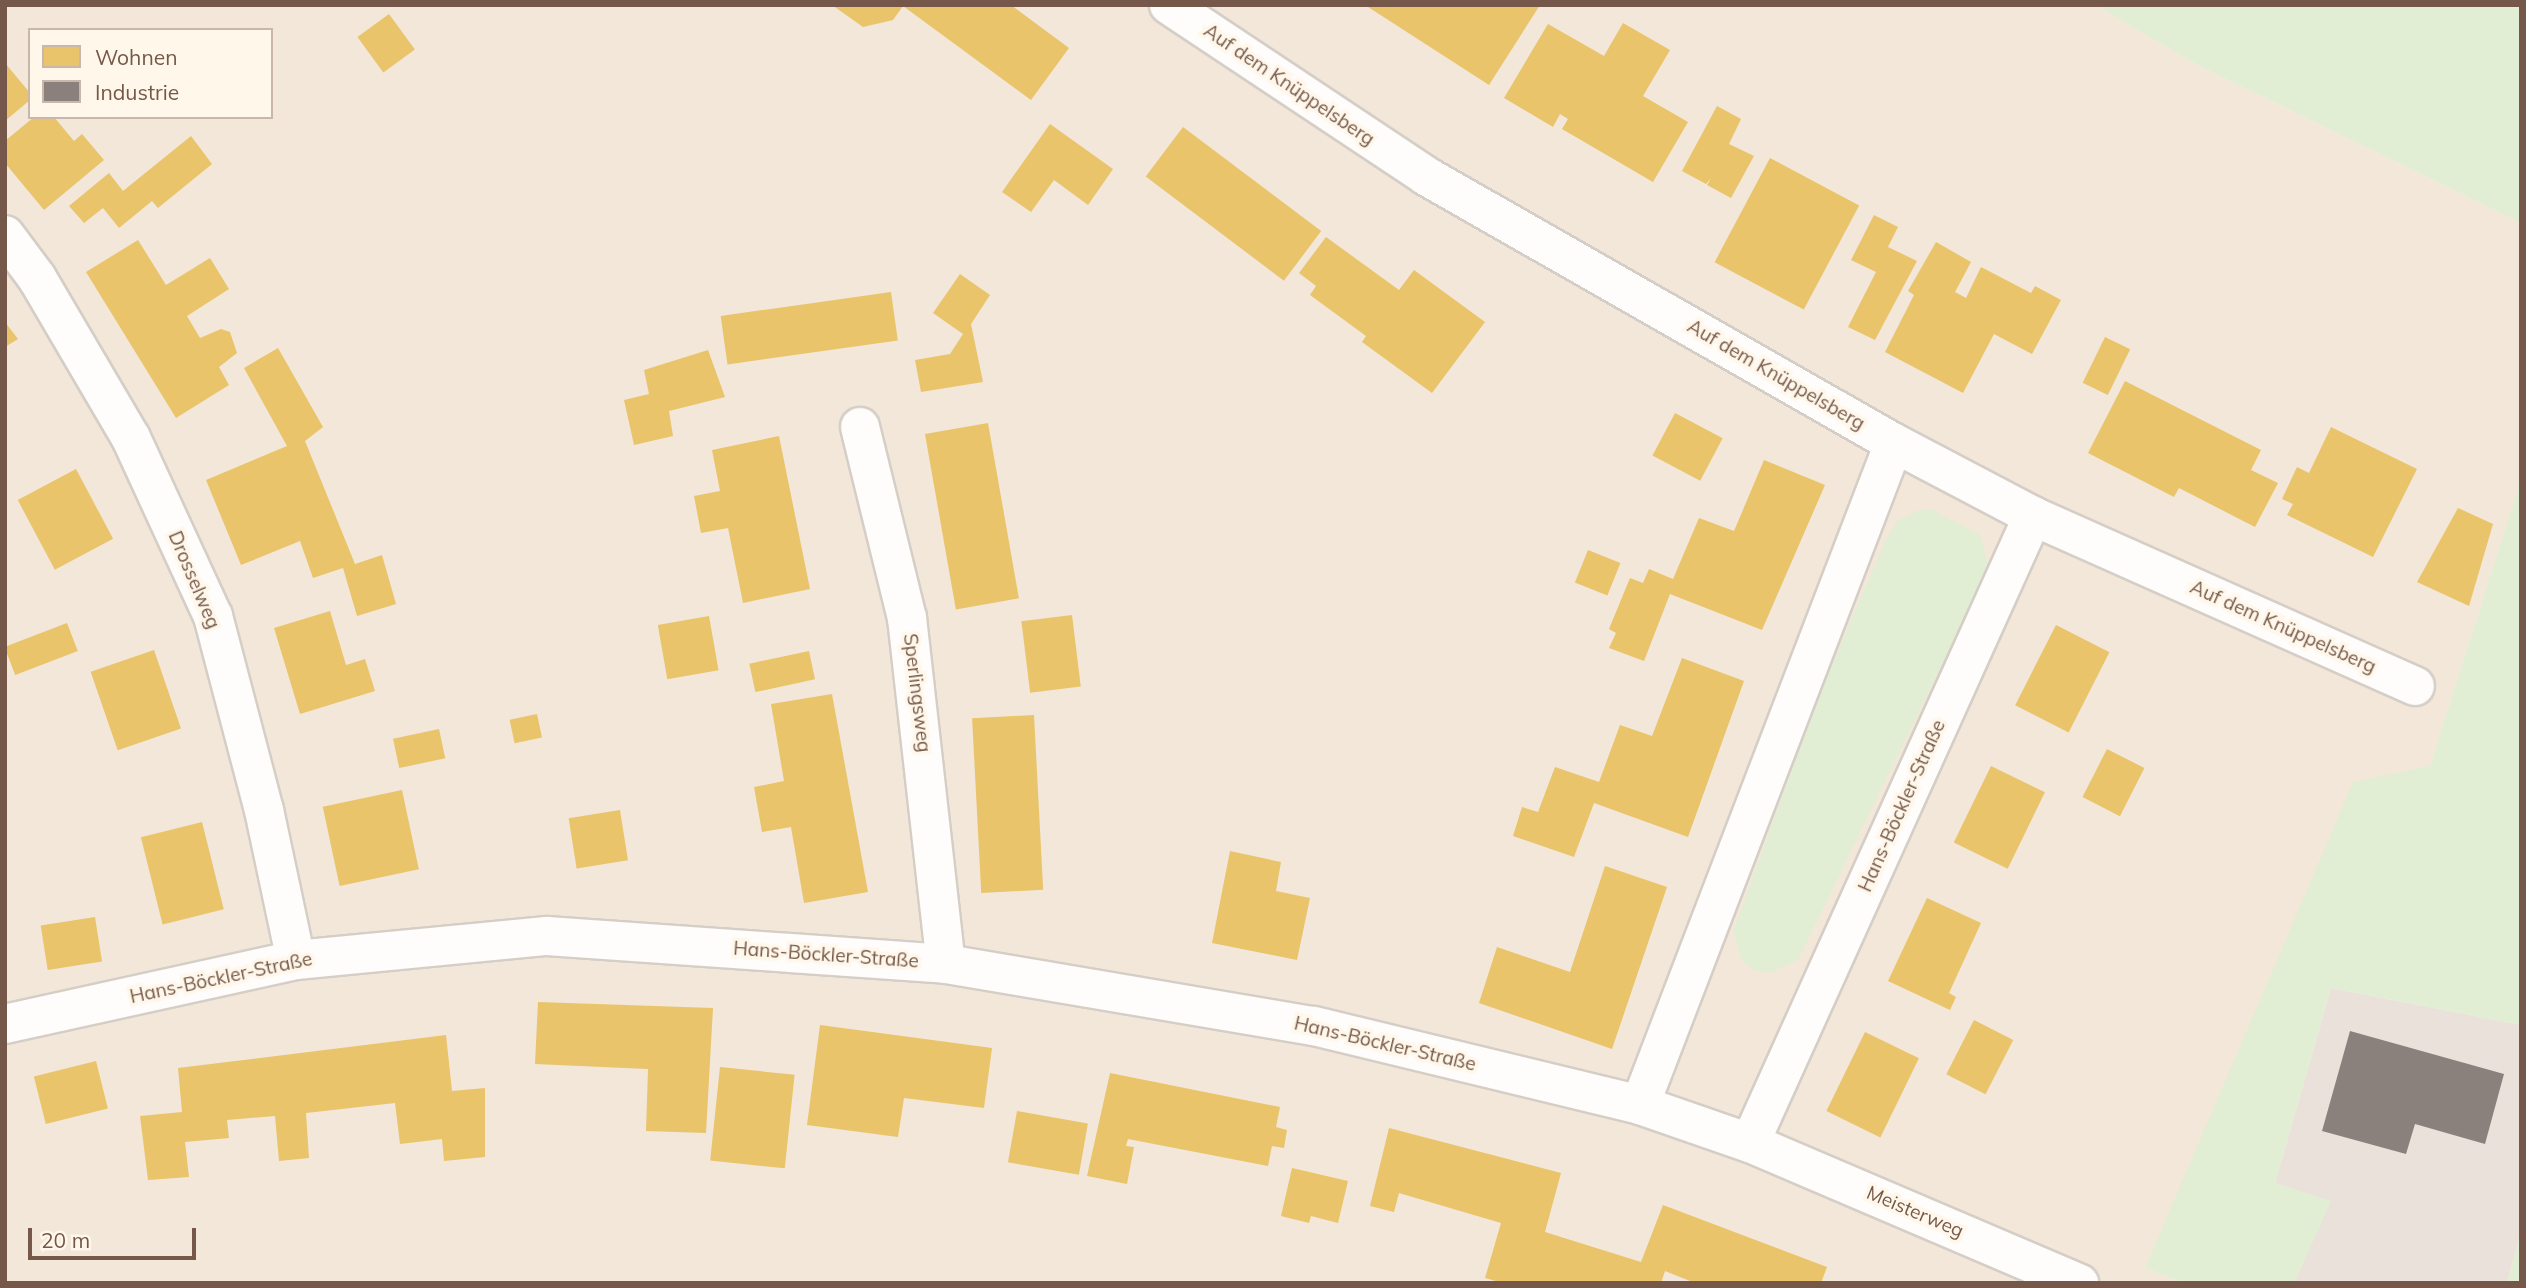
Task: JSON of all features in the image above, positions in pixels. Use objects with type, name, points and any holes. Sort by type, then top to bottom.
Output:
[{"type":"street","name":"Auf dem Knüppelsberg","points":[[1169,5],[1426,176],[1894,443],[2033,516],[2415,686]]},
{"type":"street","name":"Drosselweg","points":[[5,235],[37,278],[131,438],[213,616],[264,810],[296,960]]},
{"type":"street","name":"Sperlingsweg","points":[[860,426],[907,618],[946,964]]},
{"type":"street","points":[[1640,1105],[1894,443]]},
{"type":"street","name":"Hans-Böckler-Straße","points":[[5,1024],[296,960],[547,936],[946,964],[1314,1026],[1640,1105],[1750,1143],[2033,516]]},
{"type":"street","name":"Meisterweg","points":[[1750,1143],[2079,1283]]},
{"type":"shaded area","points":[[5,5],[2095,5],[2192,62],[2521,223],[2521,479],[2430,766],[2145,1268],[2185,1283],[5,1283]]},
{"type":"shaded area","points":[[2331,988],[2521,1025],[2521,1232],[2507,1283],[2294,1283],[2330,1202],[2275,1183]]},
{"type":"green space","points":[[2095,5],[2521,5],[2521,223],[2192,62]]},
{"type":"green space","points":[[2521,479],[2521,1025],[2331,988],[2275,1183],[2331,1201],[2294,1283],[2185,1283],[2145,1268],[2353,782],[2430,766]]},
{"type":"green space","points":[[1919,510],[1932,510],[1980,535],[1988,564],[1984,578],[1798,960],[1770,973],[1754,970],[1742,961],[1733,932],[1818,698],[1885,541],[1898,520]]},
{"type":"green space","points":[[2521,1232],[2521,1283],[2507,1283]]},
{"type":"building: Wohnen","points":[[832,5],[1011,5],[1069,48],[1031,100],[903,6],[893,20],[863,27]]},
{"type":"building: Wohnen","points":[[1365,5],[1540,5],[1489,85]]},
{"type":"building: Wohnen","points":[[389,14],[415,50],[383,73],[357,37]]},
{"type":"building: Wohnen","points":[[1623,23],[1670,50],[1643,96],[1688,122],[1653,182],[1562,129],[1568,119],[1560,114],[1553,127],[1504,98],[1548,24],[1604,56]]},
{"type":"building: Wohnen","points":[[5,63],[28,91],[28,102],[5,121]]},
{"type":"building: Wohnen","points":[[1717,106],[1741,119],[1729,144],[1754,156],[1731,198],[1707,185],[1711,178],[1706,184],[1682,171]]},
{"type":"building: Wohnen","points":[[32,119],[56,119],[74,141],[82,134],[104,160],[44,210],[5,163],[5,141]]},
{"type":"building: Wohnen","points":[[1050,124],[1113,169],[1088,205],[1054,180],[1031,212],[1002,192]]},
{"type":"building: Wohnen","points":[[1183,127],[1321,231],[1284,281],[1146,177]]},
{"type":"building: Wohnen","points":[[191,136],[212,164],[158,208],[152,201],[119,228],[103,208],[84,223],[69,206],[109,173],[123,191]]},
{"type":"building: Wohnen","points":[[1770,158],[1859,205],[1804,310],[1715,262]]},
{"type":"building: Wohnen","points":[[1874,215],[1898,227],[1888,247],[1917,261],[1875,340],[1848,327],[1876,272],[1851,260]]},
{"type":"building: Wohnen","points":[[1326,237],[1399,290],[1414,270],[1485,322],[1432,393],[1362,342],[1366,336],[1310,295],[1316,286],[1299,273]]},
{"type":"building: Wohnen","points":[[138,240],[166,285],[210,258],[229,289],[187,316],[200,338],[221,329],[230,332],[237,353],[219,367],[229,385],[176,418],[86,272]]},
{"type":"building: Wohnen","points":[[1936,242],[1971,262],[1955,292],[1966,298],[1981,267],[2031,293],[2035,286],[2061,300],[2032,354],[1994,334],[1963,393],[1885,352],[1914,295],[1908,291]]},
{"type":"building: Wohnen","points":[[960,274],[990,295],[971,324],[983,382],[921,392],[915,360],[950,354],[963,334],[933,313]]},
{"type":"building: Wohnen","points":[[891,292],[898,341],[727,364],[721,316]]},
{"type":"building: Wohnen","points":[[5,322],[18,339],[5,347]]},
{"type":"building: Wohnen","points":[[2105,337],[2130,349],[2108,395],[2083,383]]},
{"type":"building: Wohnen","points":[[278,348],[323,427],[305,441],[355,564],[382,555],[396,604],[357,616],[343,568],[313,578],[300,541],[241,565],[206,480],[287,446],[244,368]]},
{"type":"building: Wohnen","points":[[708,350],[725,397],[669,411],[673,436],[634,445],[624,400],[649,394],[644,370]]},
{"type":"building: Wohnen","points":[[2125,381],[2261,450],[2251,470],[2278,483],[2255,527],[2179,488],[2174,497],[2088,453]]},
{"type":"building: Wohnen","points":[[1675,413],[1723,438],[1700,481],[1652,455]]},
{"type":"building: Wohnen","points":[[988,423],[1019,598],[956,609],[925,434]]},
{"type":"building: Wohnen","points":[[2331,427],[2417,469],[2373,557],[2287,515],[2293,504],[2282,499],[2297,467],[2309,473]]},
{"type":"building: Wohnen","points":[[779,436],[810,589],[743,603],[728,528],[701,533],[694,496],[720,491],[712,450]]},
{"type":"building: Wohnen","points":[[1764,460],[1825,485],[1762,630],[1670,594],[1644,661],[1609,648],[1616,633],[1609,629],[1630,578],[1643,583],[1649,569],[1673,579],[1699,518],[1734,531]]},
{"type":"building: Wohnen","points":[[76,469],[113,539],[55,570],[18,500]]},
{"type":"building: Wohnen","points":[[2458,508],[2493,524],[2469,606],[2417,582]]},
{"type":"building: Wohnen","points":[[1588,550],[1620,563],[1607,596],[1575,582]]},
{"type":"building: Wohnen","points":[[330,611],[346,665],[365,659],[375,691],[300,714],[274,628]]},
{"type":"building: Wohnen","points":[[1072,615],[1081,686],[1030,693],[1021,621]]},
{"type":"building: Wohnen","points":[[709,616],[719,670],[667,679],[658,625]]},
{"type":"building: Wohnen","points":[[67,623],[78,651],[15,675],[5,647]]},
{"type":"building: Wohnen","points":[[2056,625],[2109,652],[2069,732],[2015,705]]},
{"type":"building: Wohnen","points":[[154,650],[181,728],[118,750],[91,672]]},
{"type":"building: Wohnen","points":[[809,651],[815,679],[755,692],[749,664]]},
{"type":"building: Wohnen","points":[[1682,658],[1744,681],[1688,837],[1594,803],[1574,857],[1513,836],[1522,807],[1538,812],[1555,767],[1599,782],[1620,725],[1652,736]]},
{"type":"building: Wohnen","points":[[832,694],[868,892],[804,903],[791,827],[762,832],[754,787],[784,781],[771,704]]},
{"type":"building: Wohnen","points":[[537,714],[542,737],[515,743],[510,720]]},
{"type":"building: Wohnen","points":[[1034,715],[1043,890],[981,893],[972,718]]},
{"type":"building: Wohnen","points":[[439,729],[445,758],[399,768],[393,739]]},
{"type":"building: Wohnen","points":[[2107,749],[2144,768],[2120,816],[2082,797]]},
{"type":"building: Wohnen","points":[[1991,766],[2045,792],[2008,869],[1954,842]]},
{"type":"building: Wohnen","points":[[402,790],[419,869],[340,886],[323,807]]},
{"type":"building: Wohnen","points":[[620,810],[628,860],[577,869],[569,818]]},
{"type":"building: Wohnen","points":[[202,822],[224,909],[163,925],[141,837]]},
{"type":"building: Wohnen","points":[[1230,851],[1281,862],[1276,891],[1310,898],[1297,960],[1212,943]]},
{"type":"building: Wohnen","points":[[1605,866],[1667,887],[1612,1049],[1479,1003],[1497,947],[1570,972]]},
{"type":"building: Wohnen","points":[[1927,898],[1981,923],[1949,993],[1956,997],[1950,1010],[1888,981]]},
{"type":"building: Wohnen","points":[[95,917],[102,961],[48,970],[41,926]]},
{"type":"building: Wohnen","points":[[538,1002],[713,1008],[706,1133],[646,1131],[648,1069],[535,1064]]},
{"type":"building: Wohnen","points":[[1974,1020],[2013,1040],[1986,1094],[1946,1074]]},
{"type":"building: Wohnen","points":[[820,1025],[992,1048],[984,1108],[904,1098],[898,1137],[807,1125]]},
{"type":"building: Wohnen","points":[[1865,1032],[1919,1058],[1880,1137],[1826,1111]]},
{"type":"building: Wohnen","points":[[446,1035],[452,1091],[485,1088],[485,1157],[444,1161],[442,1139],[400,1144],[395,1103],[306,1113],[309,1158],[279,1161],[275,1116],[227,1120],[229,1138],[185,1142],[189,1177],[148,1180],[140,1116],[182,1112],[178,1068]]},
{"type":"building: Wohnen","points":[[96,1061],[108,1109],[46,1124],[34,1076]]},
{"type":"building: Wohnen","points":[[720,1067],[795,1075],[785,1168],[710,1160]]},
{"type":"building: Wohnen","points":[[1110,1073],[1280,1107],[1276,1127],[1287,1130],[1284,1148],[1272,1146],[1268,1166],[1128,1139],[1126,1146],[1134,1147],[1127,1184],[1087,1176]]},
{"type":"building: Wohnen","points":[[1017,1111],[1088,1124],[1079,1175],[1008,1162]]},
{"type":"building: Wohnen","points":[[1389,1128],[1561,1173],[1545,1232],[1641,1262],[1663,1205],[1827,1267],[1821,1283],[1695,1283],[1665,1271],[1661,1283],[1503,1283],[1485,1278],[1501,1223],[1399,1193],[1394,1212],[1370,1206]]},
{"type":"building: Wohnen","points":[[1292,1168],[1348,1181],[1338,1223],[1311,1216],[1309,1223],[1281,1216]]},
{"type":"building: Industrie","points":[[2350,1031],[2504,1074],[2485,1144],[2415,1124],[2406,1154],[2322,1131]]}]
